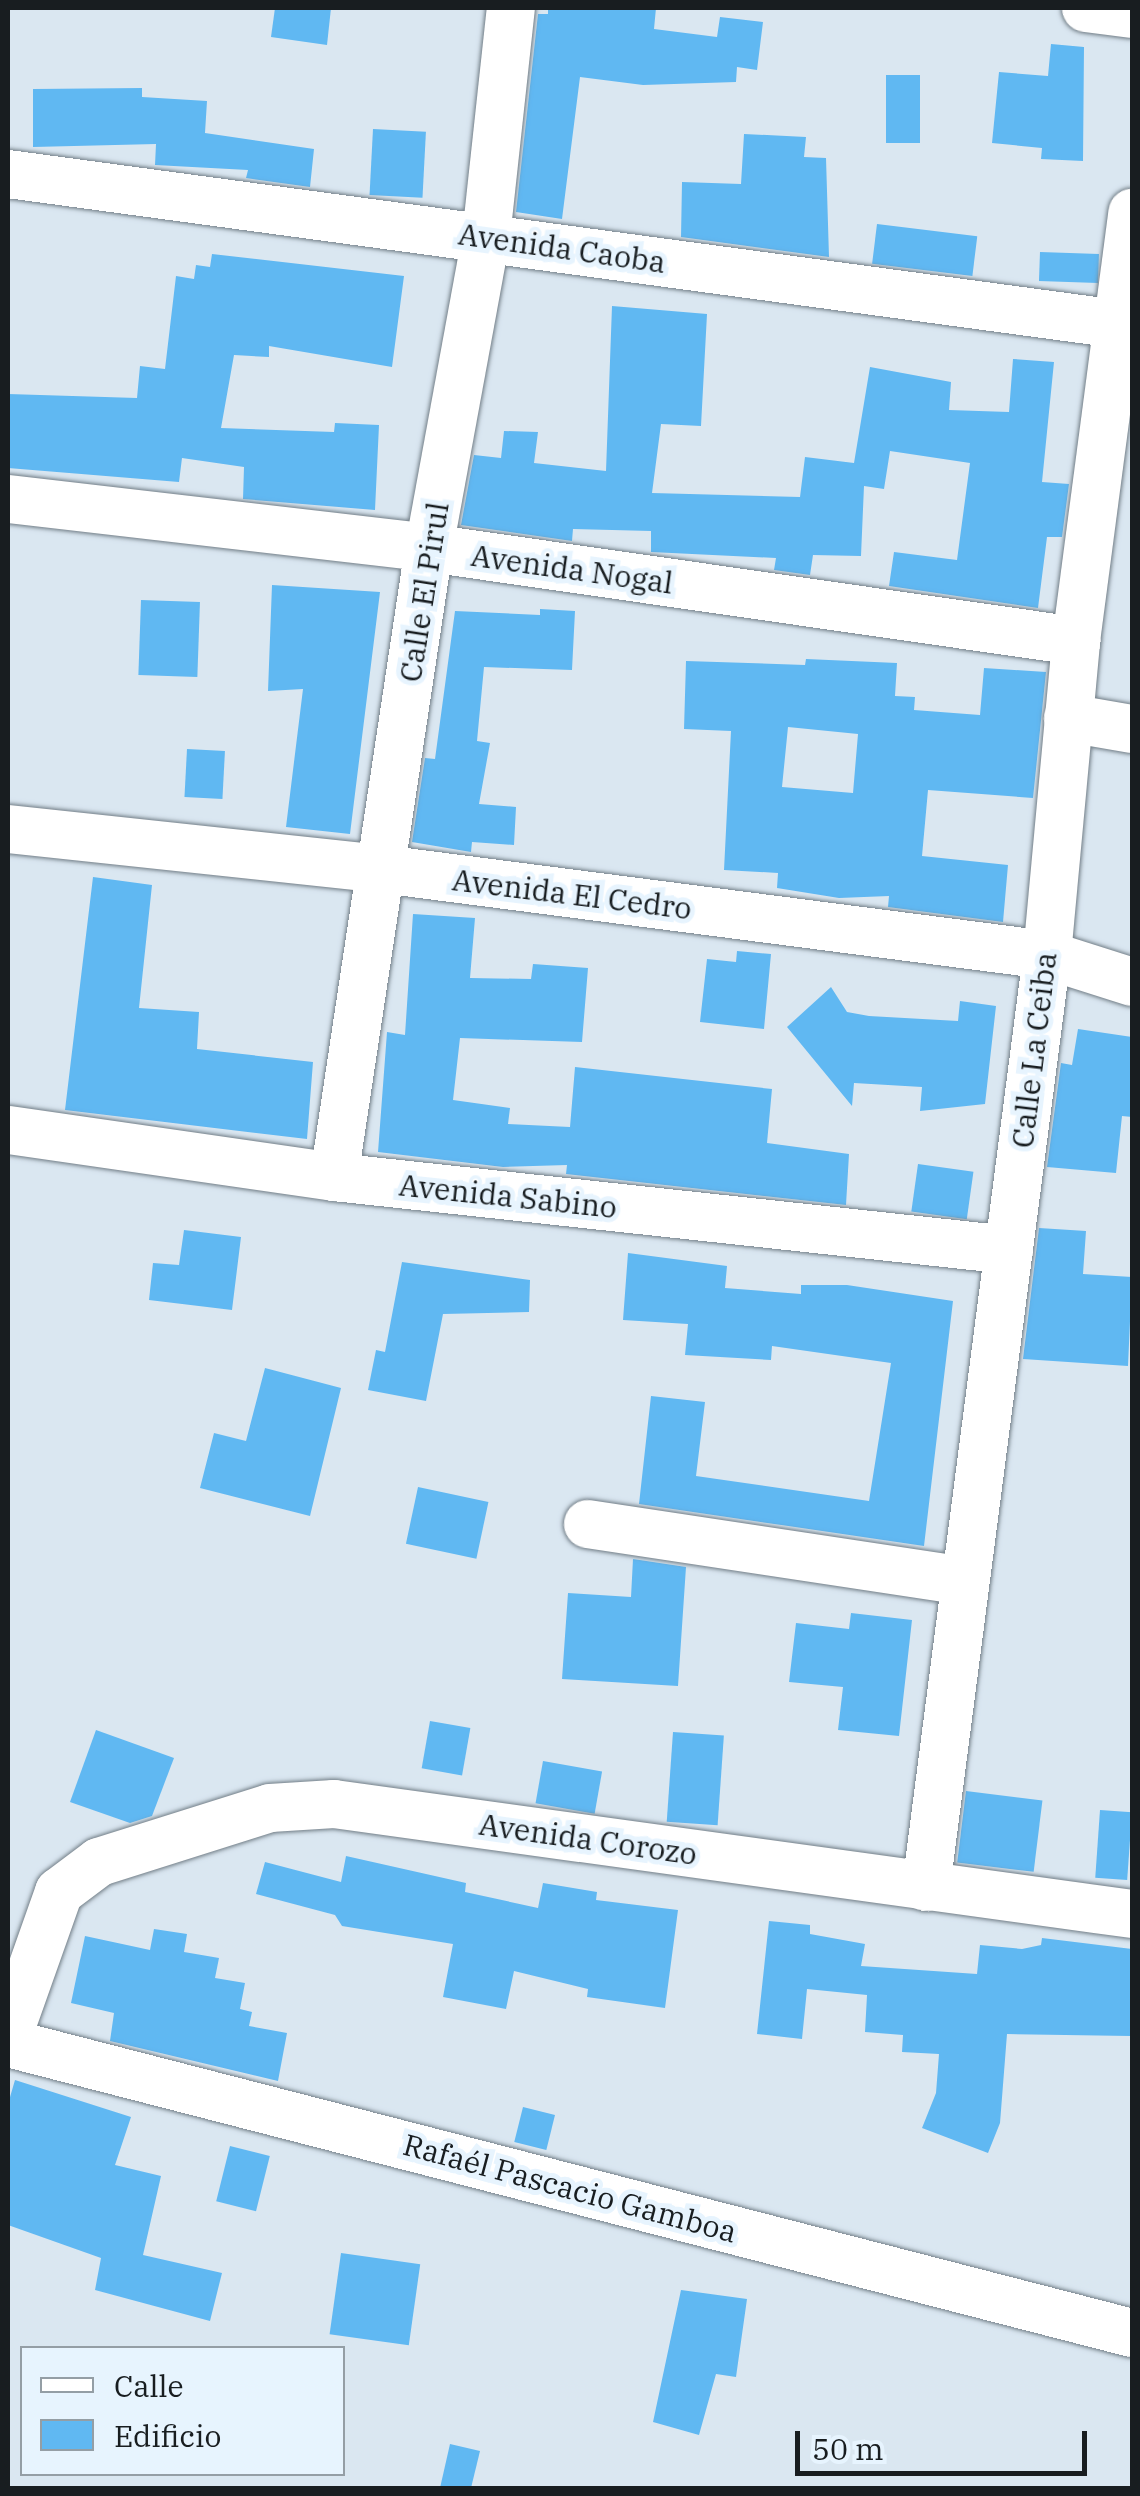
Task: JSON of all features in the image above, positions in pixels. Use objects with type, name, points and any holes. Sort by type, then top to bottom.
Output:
[{"type":"street","name":"Calle El Pirul","points":[[334,1177],[429,548],[486,238],[511,8]]},
{"type":"street","points":[[1086,8],[1132,14]]},
{"type":"street","name":"Avenida Caoba","points":[[8,174],[1117,324]]},
{"type":"street","name":"Calle La Ceiba","points":[[926,1887],[1047,955],[1076,641],[1132,213]]},
{"type":"street","name":"Avenida Nogal","points":[[8,499],[429,548],[1076,641]]},
{"type":"street","points":[[1068,718],[1132,728]]},
{"type":"street","name":"Avenida El Cedro","points":[[8,829],[382,869],[1047,955],[1132,982]]},
{"type":"street","name":"Avenida Sabino","points":[[8,1130],[334,1177],[1009,1250]]},
{"type":"street","points":[[588,1524],[963,1581]]},
{"type":"street","name":"Avenida Corozo","points":[[8,2040],[60,1892],[99,1862],[270,1808],[334,1804],[1132,1914]]},
{"type":"street","name":"Rafaél Pascacio Gamboa","points":[[8,2040],[1132,2333]]},
{"type":"building","points":[[275,8],[331,8],[327,45],[271,37]]},
{"type":"building","points":[[548,8],[656,8],[654,29],[717,37],[720,17],[763,22],[757,70],[737,67],[736,82],[643,85],[580,77],[562,219],[516,212],[538,14],[548,14]]},
{"type":"building","points":[[1051,44],[1084,47],[1083,161],[1041,159],[1042,148],[992,143],[999,72],[1048,76]]},
{"type":"building","points":[[886,75],[920,75],[920,143],[886,143]]},
{"type":"building","points":[[142,88],[142,97],[207,101],[205,133],[314,149],[310,187],[246,178],[248,170],[155,165],[156,144],[33,147],[33,89]]},
{"type":"building","points":[[373,129],[426,132],[422,198],[370,195]]},
{"type":"building","points":[[744,134],[806,137],[804,157],[826,158],[829,257],[681,237],[682,182],[741,184]]},
{"type":"building","points":[[877,224],[977,236],[972,276],[872,264]]},
{"type":"building","points":[[1040,252],[1099,254],[1098,283],[1039,281]]},
{"type":"building","points":[[212,254],[404,276],[392,367],[269,346],[269,357],[234,355],[221,428],[334,432],[335,423],[379,425],[375,510],[243,499],[244,467],[182,458],[179,482],[8,468],[8,394],[137,398],[140,366],[165,369],[176,276],[194,279],[196,265],[210,267]]},
{"type":"building","points":[[612,306],[707,314],[701,426],[661,424],[652,493],[800,497],[805,457],[854,463],[870,367],[951,382],[949,410],[1009,412],[1013,359],[1054,362],[1042,482],[1069,484],[1062,537],[1047,537],[1038,608],[889,586],[894,552],[957,560],[970,463],[890,451],[884,489],[864,486],[861,556],[813,555],[810,575],[774,570],[776,558],[651,552],[651,531],[573,529],[572,541],[461,525],[474,455],[501,458],[504,431],[538,432],[534,463],[606,471]]},
{"type":"building","points":[[272,585],[380,592],[350,834],[286,827],[303,689],[268,691]]},
{"type":"building","points":[[141,600],[200,602],[197,677],[138,675]]},
{"type":"building","points":[[540,609],[575,611],[572,670],[484,667],[477,741],[490,743],[479,804],[516,807],[514,845],[472,842],[471,852],[412,842],[425,758],[435,759],[455,611],[540,615]]},
{"type":"building","points":[[806,659],[897,663],[895,696],[915,697],[914,710],[980,715],[984,668],[1046,672],[1033,798],[928,790],[922,856],[1008,865],[1003,922],[888,907],[889,896],[839,898],[777,888],[778,873],[724,870],[731,731],[684,729],[686,661],[805,665]],"holes":[[[788,727],[858,734],[853,793],[782,787]]]},
{"type":"building","points":[[187,749],[225,751],[222,799],[184,797]]},
{"type":"building","points":[[93,877],[152,885],[139,1008],[199,1012],[197,1049],[313,1062],[307,1139],[65,1110]]},
{"type":"building","points":[[413,914],[475,918],[470,978],[531,979],[533,964],[588,968],[582,1042],[460,1038],[453,1100],[510,1108],[508,1124],[570,1127],[575,1067],[772,1089],[767,1143],[849,1154],[846,1205],[566,1174],[567,1165],[503,1167],[378,1152],[387,1032],[405,1035]]},
{"type":"building","points":[[737,951],[771,954],[764,1029],[700,1022],[707,959],[736,962]]},
{"type":"building","points":[[831,987],[847,1012],[869,1016],[958,1021],[960,1001],[996,1006],[985,1104],[920,1111],[922,1087],[854,1083],[852,1106],[787,1027]]},
{"type":"building","points":[[1078,1029],[1132,1037],[1132,1117],[1122,1116],[1116,1173],[1047,1167],[1061,1063],[1072,1065]]},
{"type":"building","points":[[918,1164],[973,1172],[967,1219],[911,1212]]},
{"type":"building","points":[[1039,1228],[1086,1231],[1083,1274],[1132,1277],[1128,1366],[1023,1359]]},
{"type":"building","points":[[184,1230],[241,1237],[232,1310],[149,1300],[153,1263],[179,1265]]},
{"type":"building","points":[[628,1253],[727,1266],[725,1288],[801,1294],[801,1285],[847,1285],[953,1301],[924,1546],[639,1504],[651,1396],[705,1402],[696,1476],[869,1501],[891,1363],[772,1346],[771,1360],[685,1355],[688,1324],[623,1320]]},
{"type":"building","points":[[402,1262],[530,1280],[529,1312],[443,1314],[426,1401],[368,1390],[376,1350],[385,1352]]},
{"type":"building","points":[[265,1368],[341,1388],[310,1516],[200,1488],[214,1433],[246,1441]]},
{"type":"building","points":[[418,1487],[488,1502],[476,1559],[406,1544]]},
{"type":"building","points":[[633,1559],[686,1567],[678,1686],[562,1679],[568,1593],[631,1597]]},
{"type":"building","points":[[851,1613],[912,1620],[899,1736],[838,1730],[843,1687],[789,1682],[796,1623],[849,1629]]},
{"type":"building","points":[[430,1721],[470,1728],[462,1775],[422,1768]]},
{"type":"building","points":[[96,1730],[174,1758],[152,1816],[130,1823],[70,1802]]},
{"type":"building","points":[[673,1732],[724,1736],[718,1825],[667,1822]]},
{"type":"building","points":[[543,1761],[602,1771],[595,1814],[536,1803]]},
{"type":"building","points":[[966,1791],[1042,1800],[1034,1872],[957,1862]]},
{"type":"building","points":[[1100,1810],[1132,1812],[1127,1880],[1095,1878]]},
{"type":"building","points":[[346,1856],[466,1883],[465,1892],[538,1908],[543,1883],[597,1892],[596,1900],[678,1910],[665,2008],[587,1997],[588,1989],[514,1971],[506,2009],[443,1997],[453,1944],[342,1926],[335,1915],[256,1894],[265,1862],[341,1882]]},
{"type":"building","points":[[769,1921],[810,1925],[810,1934],[865,1944],[861,1966],[977,1974],[980,1945],[1022,1949],[1041,1945],[1042,1938],[1132,1949],[1131,2036],[1007,2034],[1000,2123],[988,2153],[922,2128],[936,2093],[939,2054],[902,2052],[903,2035],[865,2032],[867,1995],[807,1989],[802,2039],[757,2034]]},
{"type":"building","points":[[154,1929],[187,1934],[184,1952],[219,1958],[215,1978],[245,1983],[240,2009],[252,2012],[249,2026],[287,2033],[278,2081],[110,2041],[114,2013],[71,2003],[85,1936],[150,1950]]},
{"type":"building","points":[[15,2080],[131,2117],[115,2165],[161,2176],[143,2255],[222,2273],[210,2321],[95,2290],[101,2258],[8,2225],[8,2104]]},
{"type":"building","points":[[523,2107],[555,2115],[546,2150],[514,2142]]},
{"type":"building","points":[[230,2146],[270,2156],[256,2211],[216,2201]]},
{"type":"building","points":[[341,2253],[420,2264],[409,2345],[330,2334]]},
{"type":"building","points":[[681,2290],[747,2299],[736,2377],[716,2374],[699,2435],[653,2422]]},
{"type":"building","points":[[450,2444],[480,2451],[471,2488],[440,2488]]}]
